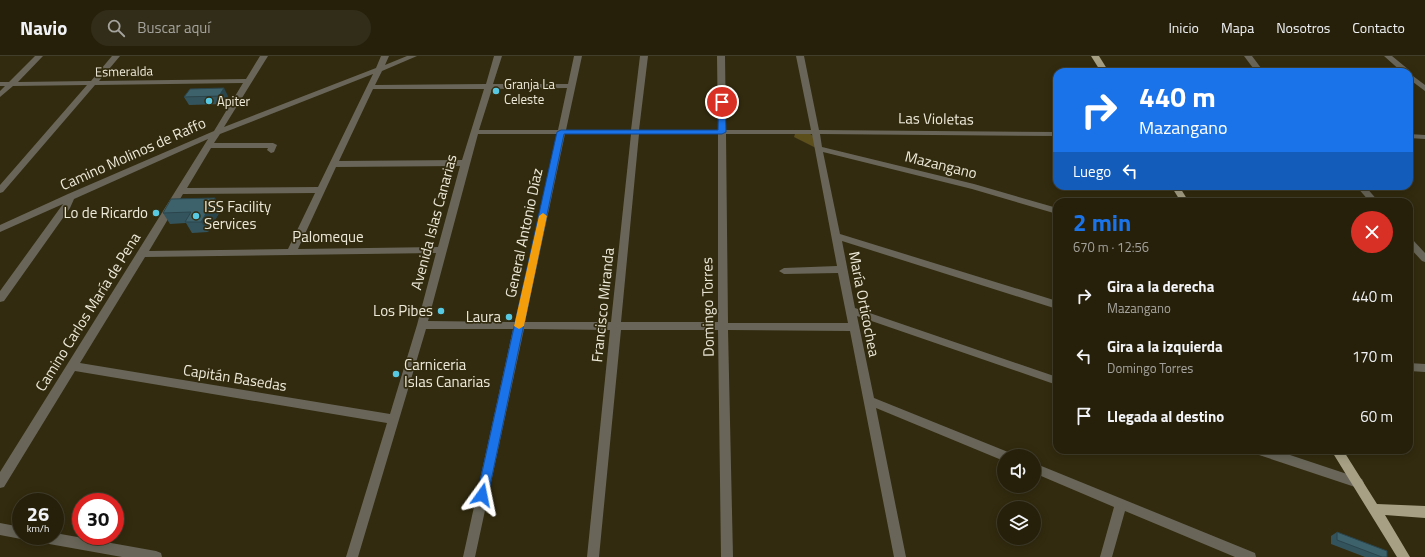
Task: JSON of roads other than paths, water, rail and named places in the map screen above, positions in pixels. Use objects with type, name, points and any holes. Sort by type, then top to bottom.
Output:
[{"type":"main road","points":[[1095,56],[1102,68]]},
{"type":"main road","points":[[1339,454],[1404,557]]},
{"type":"main road","points":[[1374,509],[1425,512]]},
{"type":"street","points":[[0,95],[38,56]]},
{"type":"street","points":[[0,190],[116,56]]},
{"type":"street","name":"Camino Carlos María de Pena","points":[[0,483],[264,56]]},
{"type":"street","points":[[292,251],[385,56]]},
{"type":"street","name":"Camino Molinos de Raffo","points":[[0,229],[71,196],[218,132],[413,56]]},
{"type":"street","name":"Avenida Islas Canarias","points":[[352,557],[422,325],[465,163],[498,56]]},
{"type":"street","name":"General Antonio Díaz","points":[[469,557],[578,56]]},
{"type":"street","name":"Francisco Miranda","points":[[593,557],[635,132],[644,56]]},
{"type":"street","name":"Domingo Torres","points":[[721,56],[723,326],[727,557]]},
{"type":"street","name":"María Orticochea","points":[[800,56],[900,557]]},
{"type":"street","points":[[1248,56],[1257,68]]},
{"type":"street","points":[[1388,56],[1402,68]]},
{"type":"street","points":[[1413,78],[1425,80]]},
{"type":"street","points":[[1413,80],[1425,89]]},
{"type":"street","name":"Esmeralda","points":[[0,84],[249,81]]},
{"type":"street","points":[[370,86],[572,86]]},
{"type":"street","points":[[474,132],[815,132]]},
{"type":"street","name":"Las Violetas","points":[[815,132],[1053,134]]},
{"type":"street","points":[[1413,136],[1425,136]]},
{"type":"street","points":[[209,146],[271,145],[274,147],[271,150]]},
{"type":"street","name":"Mazangano","points":[[818,148],[974,187],[1053,210]]},
{"type":"street","points":[[334,164],[465,163]]},
{"type":"street","points":[[181,191],[321,190]]},
{"type":"street","points":[[1364,190],[1371,198]]},
{"type":"street","points":[[0,298],[67,206],[71,196]]},
{"type":"street","points":[[835,236],[1053,304]]},
{"type":"street","points":[[1413,246],[1425,259]]},
{"type":"street","name":"Palomeque","points":[[142,254],[442,250]]},
{"type":"street","points":[[784,271],[842,269]]},
{"type":"street","points":[[851,310],[1053,380]]},
{"type":"street","points":[[422,325],[854,327]]},
{"type":"street","name":"Capitán Basedas","points":[[72,366],[393,419]]},
{"type":"street","points":[[1413,367],[1425,368]]},
{"type":"street","points":[[868,400],[997,453]]},
{"type":"street","points":[[1272,454],[1358,484]]},
{"type":"street","points":[[1041,471],[1250,557]]},
{"type":"street","points":[[1106,557],[1120,504]]},
{"type":"street","points":[[0,529],[12,531]]},
{"type":"street","points":[[64,541],[155,557]]},
{"type":"place","name":"Granja La Celeste","points":[[496,91]]},
{"type":"place","name":"Apiter","points":[[209,101]]},
{"type":"place","name":"Lo de Ricardo","points":[[156,213]]},
{"type":"place","name":"ISS Facility Services","points":[[196,216]]},
{"type":"place","name":"Los Pibes","points":[[441,311]]},
{"type":"place","name":"Laura","points":[[509,317]]},
{"type":"place","name":"Carniceria Islas Canarias","points":[[396,374]]}]
